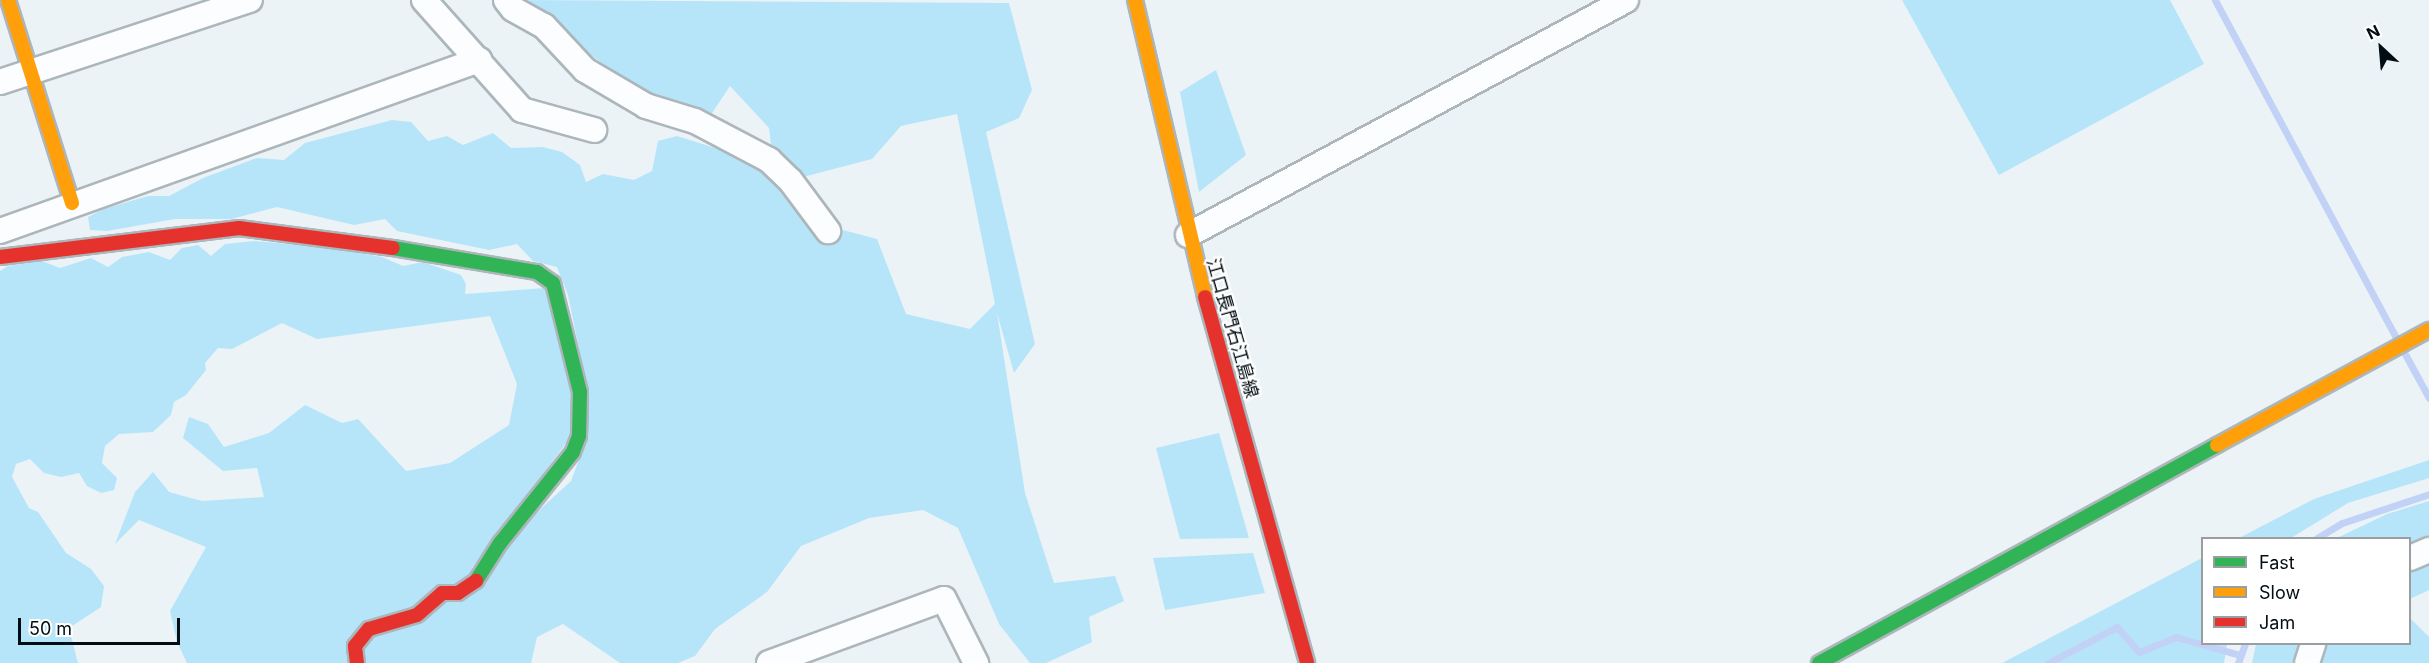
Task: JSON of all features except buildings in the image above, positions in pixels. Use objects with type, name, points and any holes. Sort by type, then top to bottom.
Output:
[{"type":"street","points":[[8,0],[33,71],[72,203]]},
{"type":"street","points":[[0,82],[250,0]]},
{"type":"street","points":[[424,0],[522,110],[594,130]]},
{"type":"street","points":[[506,0],[513,9],[544,26],[585,70],[646,106],[695,122],[769,160],[790,180],[828,231]]},
{"type":"street","name":"江口長門石江島線","points":[[1135,0],[1188,236],[1307,663]]},
{"type":"street","points":[[1188,236],[1626,0]]},
{"type":"street","points":[[0,231],[72,203],[479,60]]},
{"type":"street","points":[[0,256],[207,231],[268,229],[500,264],[537,272],[553,283],[580,392],[579,436],[573,452],[500,543],[475,583],[458,593],[442,593],[434,604],[417,615],[369,629],[355,646],[357,663]]},
{"type":"street","points":[[1819,663],[2425,332]]},
{"type":"street","points":[[2411,557],[2429,550]]},
{"type":"street","points":[[769,663],[796,659],[944,599],[976,663]]},
{"type":"street","points":[[2307,663],[2313,645]]},
{"type":"shaded area","points":[[516,0],[1009,3],[1032,90],[1019,118],[986,132],[1035,344],[1014,373],[997,313],[1025,493],[1054,583],[1115,576],[1124,601],[1089,617],[1092,642],[1046,663],[1030,663],[999,624],[958,528],[923,510],[869,518],[801,546],[767,592],[715,629],[695,656],[678,663],[620,663],[563,624],[537,637],[531,663],[187,663],[177,642],[170,611],[206,547],[139,520],[115,544],[135,492],[153,472],[169,492],[202,501],[264,497],[257,468],[223,471],[183,438],[189,417],[208,424],[224,447],[269,433],[305,405],[342,423],[358,419],[406,471],[450,463],[509,425],[517,384],[490,316],[317,339],[282,323],[232,349],[218,348],[205,363],[206,370],[186,395],[174,402],[171,415],[153,432],[119,434],[105,446],[102,463],[117,478],[114,490],[101,493],[87,486],[79,473],[61,477],[44,473],[30,459],[16,464],[12,477],[29,508],[38,512],[66,553],[91,569],[104,586],[101,607],[69,628],[78,663],[0,663],[0,271],[8,266],[42,261],[60,268],[91,258],[108,267],[122,257],[149,252],[170,260],[182,248],[198,245],[211,256],[225,244],[254,241],[325,247],[382,257],[403,266],[423,262],[461,275],[466,284],[465,294],[545,288],[572,383],[570,438],[472,568],[486,584],[513,534],[571,481],[583,449],[588,394],[568,295],[557,267],[533,261],[517,244],[489,250],[397,231],[385,219],[354,225],[277,207],[231,219],[175,219],[107,231],[90,230],[88,217],[104,209],[148,196],[169,196],[203,178],[257,158],[284,160],[305,143],[392,120],[411,122],[428,141],[447,136],[463,145],[493,133],[511,148],[543,147],[562,152],[580,165],[586,182],[603,174],[634,180],[652,171],[658,141],[677,136],[757,161],[823,241],[839,229],[877,239],[906,314],[970,329],[995,304],[957,114],[901,126],[872,159],[803,177],[772,153],[769,128],[730,86],[712,113],[651,99]]},
{"type":"shaded area","points":[[1902,0],[2170,0],[2204,64],[1999,175]]},
{"type":"shaded area","points":[[1216,70],[1246,155],[1199,192],[1180,92]]},
{"type":"shaded area","points":[[1219,433],[1249,538],[1180,539],[1156,448]]},
{"type":"shaded area","points":[[2429,460],[2429,478],[2348,503],[2293,537],[2241,537],[2314,499]]},
{"type":"shaded area","points":[[2429,501],[2429,590],[2411,599],[2411,537],[2339,537],[2387,514]]},
{"type":"shaded area","points":[[1253,553],[1265,593],[1165,610],[1153,558]]},
{"type":"shaded area","points":[[2201,559],[2201,645],[2227,645],[2224,663],[2002,663]]},
{"type":"shaded area","points":[[2411,619],[2429,637],[2429,663],[2252,663],[2256,645],[2411,645]]},
{"type":"waterway","points":[[2215,0],[2397,339]]},
{"type":"waterway","points":[[2405,354],[2429,398]]},
{"type":"waterway","points":[[2319,537],[2342,523],[2429,494]]},
{"type":"waterway","points":[[2048,663],[2117,627],[2139,652],[2176,637],[2201,644]]},
{"type":"waterway","points":[[2204,645],[2240,655]]},
{"type":"waterway","points":[[2238,663],[2245,645]]},
{"type":"traffic: fast","points":[[393,248],[537,272],[553,283],[580,392],[579,436],[573,452],[500,543],[476,581]]},
{"type":"traffic: fast","points":[[1819,663],[2217,445]]},
{"type":"traffic: slow","points":[[8,0],[72,203]]},
{"type":"traffic: slow","points":[[1135,0],[1205,297]]},
{"type":"traffic: slow","points":[[2217,445],[2429,330]]},
{"type":"traffic: jam","points":[[0,257],[239,228],[393,248]]},
{"type":"traffic: jam","points":[[1205,297],[1307,663]]},
{"type":"traffic: jam","points":[[357,663],[355,646],[369,629],[417,615],[442,593],[458,593],[476,581]]}]
